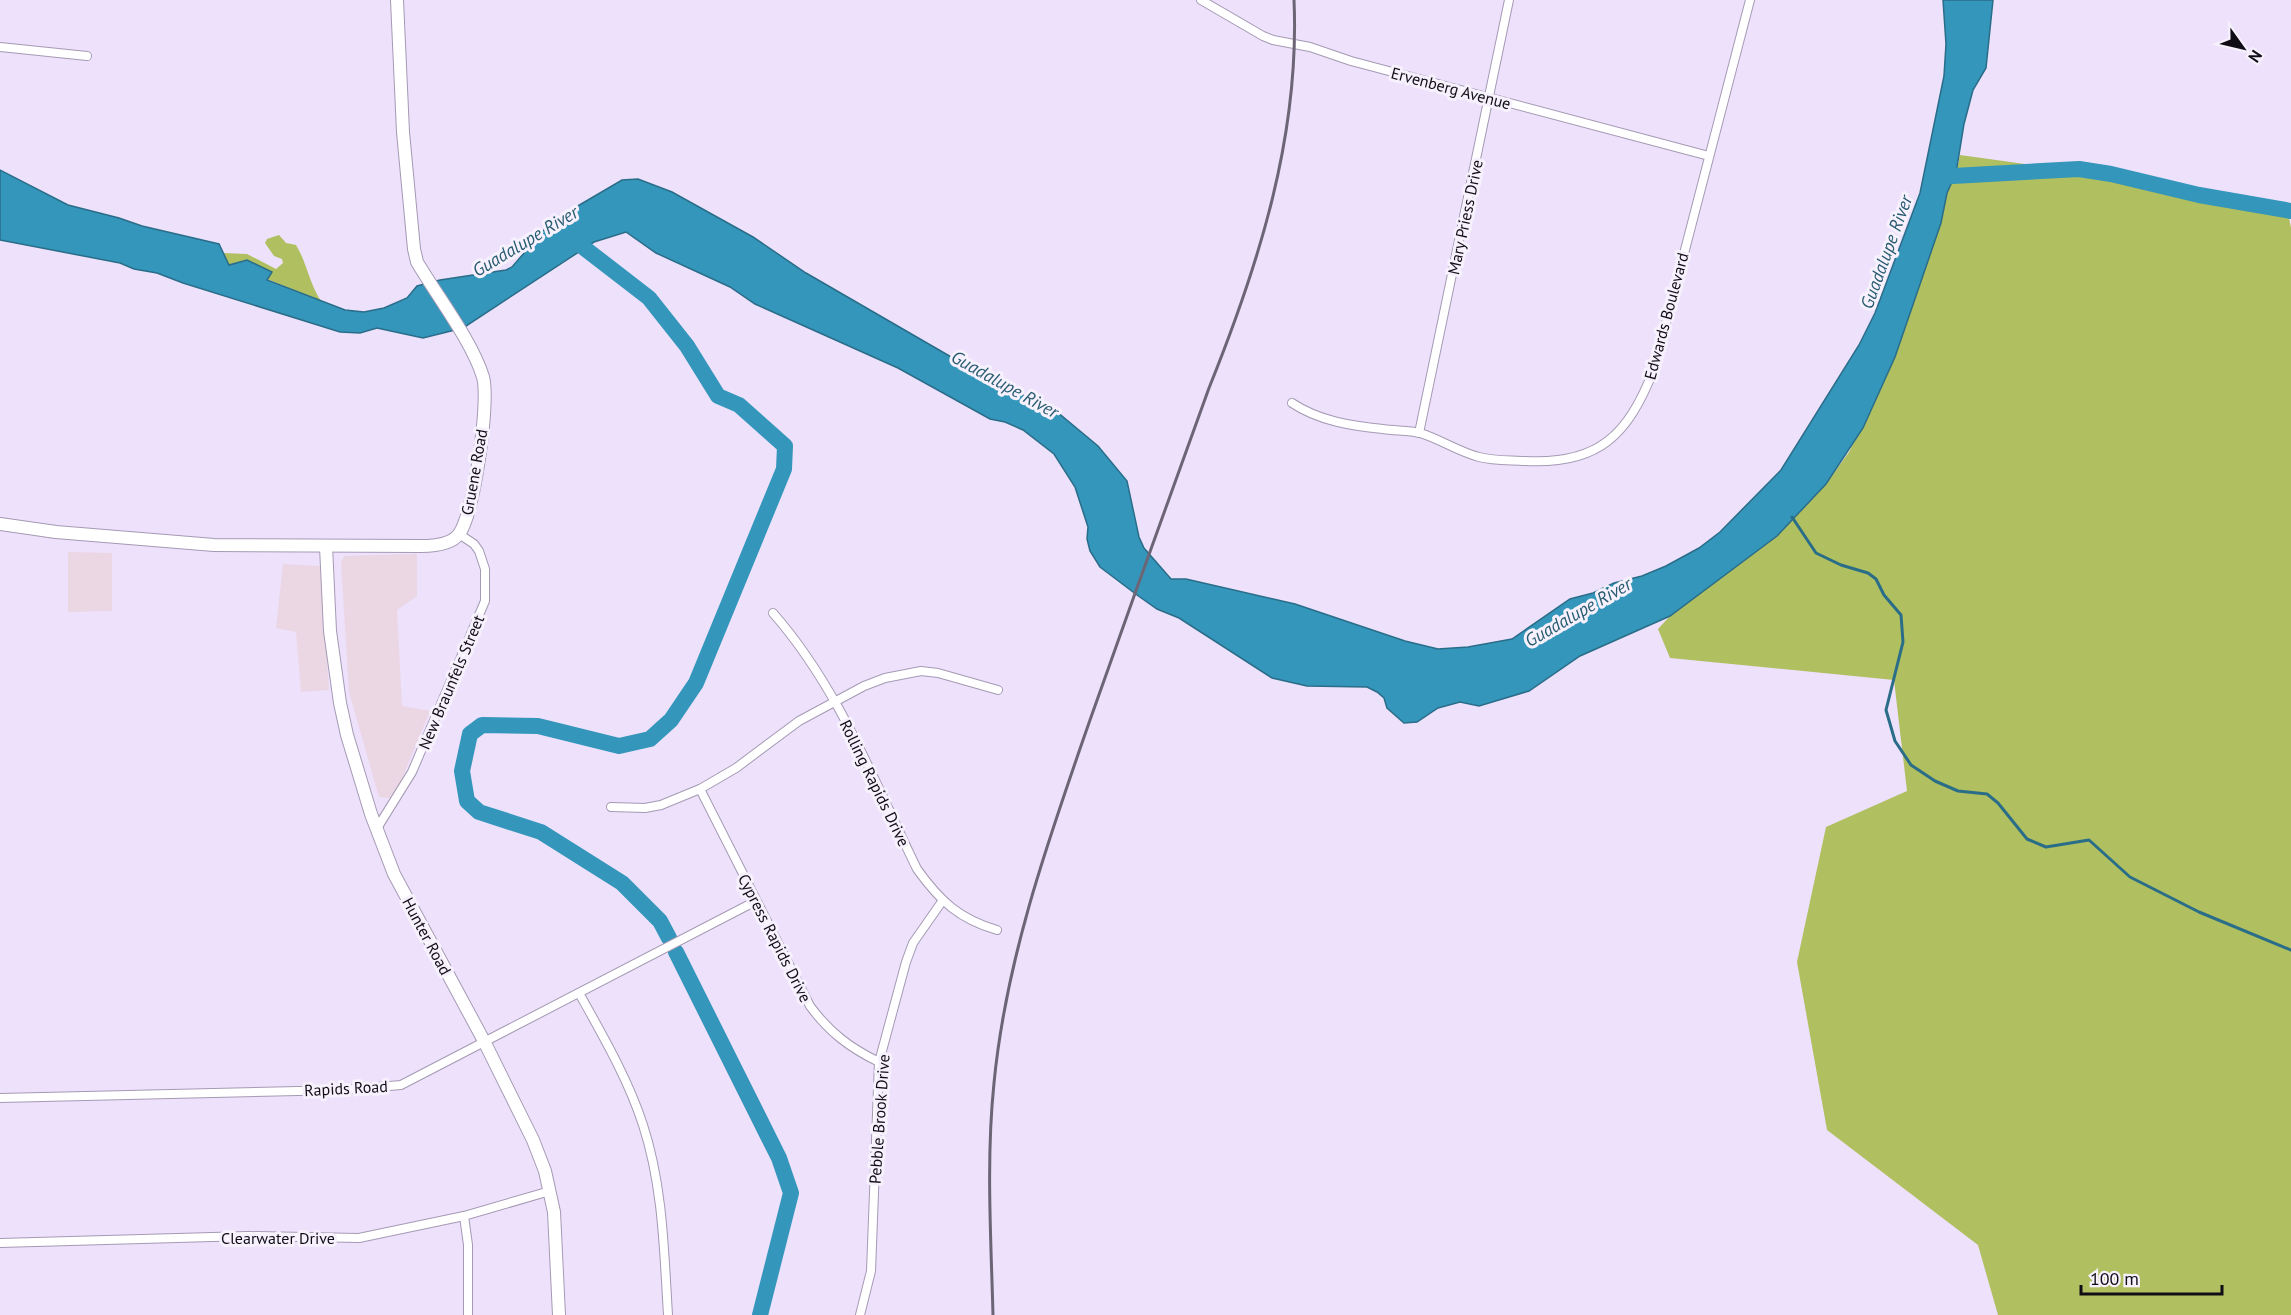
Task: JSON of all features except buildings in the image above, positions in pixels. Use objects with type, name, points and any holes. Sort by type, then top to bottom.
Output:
[{"type":"street","name":"Gruene Road","points":[[0,524],[56,532],[214,545],[426,546],[452,540],[459,534],[471,502],[485,406],[485,386],[475,357],[417,262],[414,249],[403,132],[397,0]]},
{"type":"street","name":"Ervenberg Avenue","points":[[1201,0],[1274,40],[1310,47],[1351,61],[1708,156]]},
{"type":"street","name":"Mary Priess Drive","points":[[1419,433],[1509,0]]},
{"type":"street","name":"Edwards Boulevard","points":[[1292,403],[1321,418],[1377,429],[1419,433],[1479,458],[1542,462],[1582,456],[1610,440],[1635,408],[1654,369],[1750,0]]},
{"type":"street","points":[[0,47],[87,56]]},
{"type":"street","name":"New Braunfels Street","points":[[376,830],[412,772],[485,601],[485,569],[479,551],[474,544],[459,534]]},
{"type":"street","name":"Hunter Road","points":[[326,546],[330,631],[347,735],[376,830],[394,874],[484,1041],[533,1140],[545,1171],[550,1191],[557,1255],[559,1315]]},
{"type":"street","name":"Rolling Rapids Drive","points":[[773,613],[802,647],[836,703],[917,869],[943,900],[975,924],[997,930]]},
{"type":"street","points":[[611,807],[645,808],[669,802],[700,789],[736,768],[799,721],[864,686],[885,678],[921,671],[938,673],[998,690]]},
{"type":"street","name":"Cypress Rapids Drive","points":[[700,789],[810,1006],[820,1020],[842,1041],[879,1062]]},
{"type":"street","name":"Pebble Brook Drive","points":[[860,1315],[871,1271],[879,1062],[913,943],[943,900]]},
{"type":"street","name":"Rapids Road","points":[[0,1098],[363,1089],[401,1085],[756,901]]},
{"type":"street","points":[[579,993],[626,1082],[648,1143],[663,1220],[669,1315]]},
{"type":"street","name":"Clearwater Drive","points":[[0,1243],[248,1236],[359,1238],[464,1216],[550,1191]]},
{"type":"street","points":[[464,1216],[468,1245],[468,1315]]},
{"type":"shaded area","points":[[68,552],[112,553],[112,611],[68,612]]},
{"type":"shaded area","points":[[417,554],[417,596],[397,610],[402,706],[430,711],[398,788],[389,798],[379,797],[349,692],[341,562],[344,556]]},
{"type":"shaded area","points":[[283,564],[320,566],[329,690],[301,692],[296,632],[276,628]]},
{"type":"green space","points":[[1960,155],[2067,170],[2289,218],[2291,228],[2291,1315],[1998,1315],[1978,1245],[1827,1130],[1797,962],[1826,827],[1907,791],[1894,680],[1670,658],[1658,629],[1670,616],[1777,536],[1826,484],[1849,452],[1895,357],[1941,223],[1947,193],[1956,173]]},
{"type":"green space","points":[[279,235],[286,243],[296,245],[321,301],[267,279],[271,272],[229,265],[223,253],[247,254],[276,269],[283,263],[282,259],[274,256],[265,243],[267,239]]},
{"type":"water","name":"Guadalupe River","points":[[1943,0],[1993,0],[1986,68],[1973,90],[1964,124],[1956,173],[1947,193],[1941,223],[1895,357],[1863,428],[1826,484],[1777,536],[1670,616],[1580,656],[1529,691],[1479,706],[1460,702],[1438,708],[1417,722],[1404,723],[1387,708],[1384,698],[1367,687],[1307,686],[1272,678],[1179,618],[1157,609],[1100,567],[1090,551],[1087,539],[1088,527],[1075,487],[1054,454],[1023,430],[1005,422],[990,419],[898,368],[755,304],[730,287],[656,253],[626,232],[594,242],[463,328],[423,338],[377,328],[360,333],[340,332],[157,273],[134,269],[120,263],[0,240],[0,170],[68,205],[142,226],[219,244],[229,265],[247,260],[272,272],[267,280],[345,310],[364,312],[384,308],[407,298],[417,286],[440,280],[506,270],[512,267],[550,223],[622,180],[638,179],[672,192],[753,237],[806,273],[984,376],[1057,412],[1098,446],[1127,481],[1139,537],[1144,548],[1171,579],[1186,579],[1295,604],[1405,641],[1438,649],[1468,647],[1512,639],[1570,599],[1593,593],[1614,583],[1642,576],[1699,548],[1720,532],[1781,470],[1859,345],[1875,313],[1920,193],[1944,76],[1946,44]]},
{"type":"waterway","points":[[1935,177],[2079,169],[2111,174],[2199,195],[2291,211]]},
{"type":"waterway","name":"Guadalupe River","points":[[570,237],[649,298],[687,346],[718,396],[739,405],[785,446],[784,469],[696,683],[671,720],[650,739],[619,746],[538,726],[482,725],[470,734],[462,771],[467,801],[479,812],[541,832],[622,883],[660,921],[669,938]]},
{"type":"waterway","points":[[1792,517],[1816,553],[1841,565],[1868,573],[1876,579],[1884,595],[1901,615],[1903,642],[1886,710],[1895,741],[1911,765],[1935,781],[1958,791],[1987,794],[1998,803],[2027,839],[2046,847],[2089,840],[2130,877],[2199,912],[2291,950]]},
{"type":"waterway","points":[[676,952],[779,1158],[791,1193],[760,1315]]},
{"type":"railway","points":[[993,1315],[990,1141],[994,1083],[1008,990],[1031,899],[1059,809],[1244,294],[1259,246],[1283,149],[1290,100],[1294,50],[1294,0]]}]
